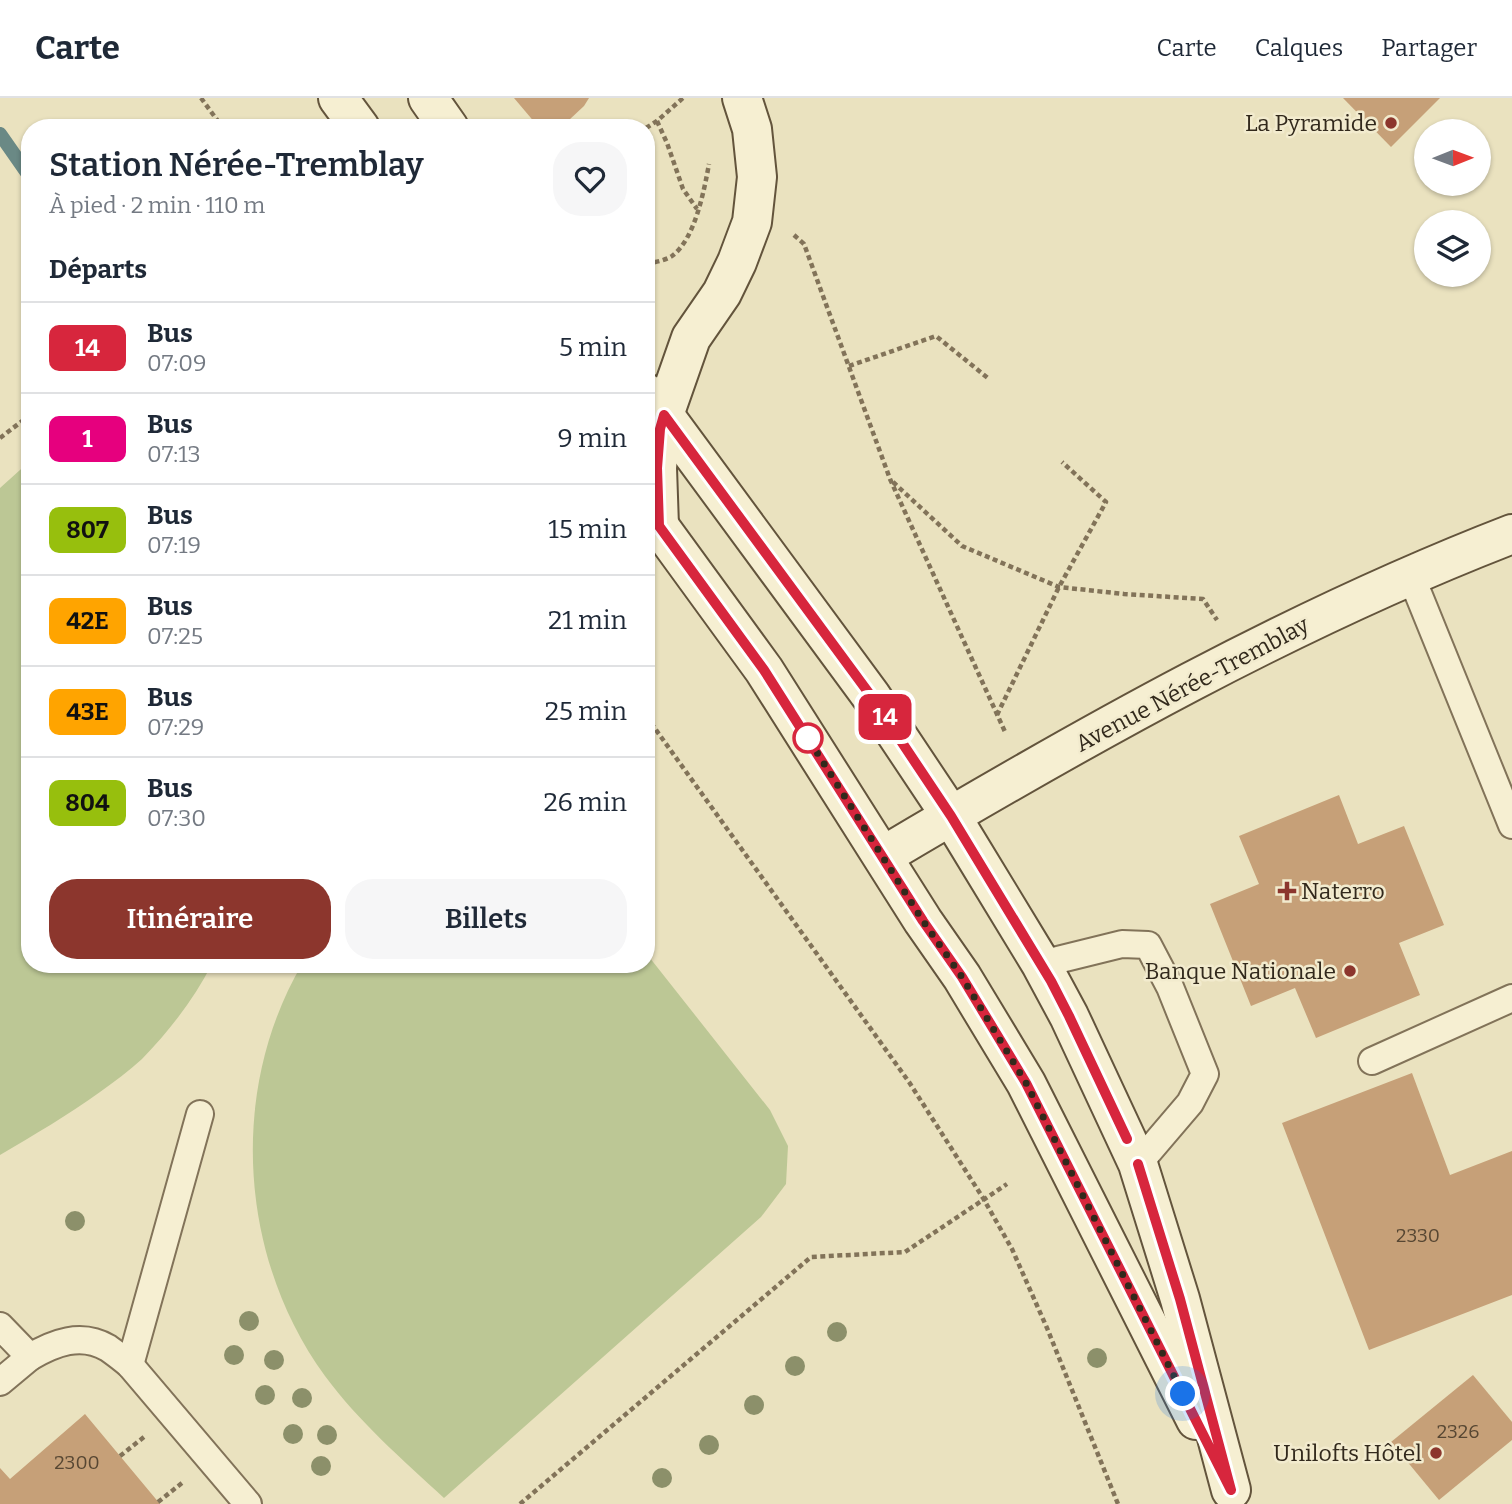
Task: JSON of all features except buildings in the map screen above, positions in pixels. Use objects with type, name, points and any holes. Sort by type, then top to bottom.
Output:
[{"type":"main road","points":[[338,98],[353,119]]},
{"type":"main road","points":[[428,98],[443,119]]},
{"type":"main road","points":[[655,492],[660,429],[655,404],[691,338],[723,293],[752,222],[757,177],[752,129],[742,98]]},
{"type":"main road","points":[[655,404],[871,696],[951,816],[1041,964],[1069,1016],[1138,1164],[1180,1299],[1234,1497]]},
{"type":"main road","points":[[655,520],[764,670],[923,921],[962,977],[1026,1083],[1234,1497]]},
{"type":"main road","name":"Avenue Nérée-Tremblay","points":[[883,856],[1025,773],[1241,654],[1411,576],[1512,534]]},
{"type":"lane","points":[[1411,576],[1512,825]]},
{"type":"lane","points":[[1041,964],[1122,944],[1149,944],[1170,986],[1205,1074],[1189,1103],[1138,1164]]},
{"type":"lane","points":[[1372,1061],[1512,999]]},
{"type":"lane","points":[[130,1365],[200,1114]]},
{"type":"lane","points":[[0,1326],[30,1357]]},
{"type":"lane","points":[[0,1382],[48,1346],[69,1340],[88,1340],[107,1347],[130,1365],[248,1504]]},
{"type":"path","points":[[201,98],[216,119]]},
{"type":"path","points":[[683,98],[657,121],[683,190],[698,210]]},
{"type":"path","points":[[655,261],[671,257],[687,241],[704,190],[711,158]]},
{"type":"path","points":[[757,177],[770,215],[804,244],[890,479],[1025,773]]},
{"type":"path","points":[[849,366],[936,336],[989,379]]},
{"type":"path","points":[[0,438],[21,422]]},
{"type":"path","points":[[997,715],[1059,587],[1106,502],[1062,462]]},
{"type":"path","points":[[890,479],[962,545],[1059,587],[1203,599],[1241,654]]},
{"type":"path","points":[[655,729],[909,1082],[984,1198],[1013,1249],[1118,1504]]},
{"type":"path","points":[[520,1504],[811,1257],[905,1252],[1007,1184]]},
{"type":"green space","points":[[21,469],[21,973],[207,973],[181,1014],[142,1059],[88,1100],[0,1155],[0,488]]},
{"type":"green space","points":[[655,964],[770,1110],[788,1146],[786,1184],[761,1217],[444,1498],[397,1455],[338,1393],[296,1330],[275,1280],[260,1227],[254,1173],[254,1119],[262,1065],[278,1013],[298,973],[655,973]]},
{"type":"waterway","points":[[0,134],[21,164]]},
{"type":"bus line","name":"14","points":[[1127,1139],[1051,981],[951,816],[871,696],[664,415],[660,429],[657,468],[659,526],[764,670],[923,921],[962,977],[1026,1083],[1231,1490],[1180,1299],[1138,1164]]},
{"type":"place","name":"La Pyramide","points":[[1391,123]]},
{"type":"place","name":"Naterro","points":[[1287,891]]},
{"type":"place","name":"Banque Nationale","points":[[1350,971]]},
{"type":"place","name":"Unilofts Hôtel","points":[[1436,1453]]},
{"type":"route","points":[[808,738],[806,735],[923,921],[962,977],[1026,1083],[1183,1394]]}]
